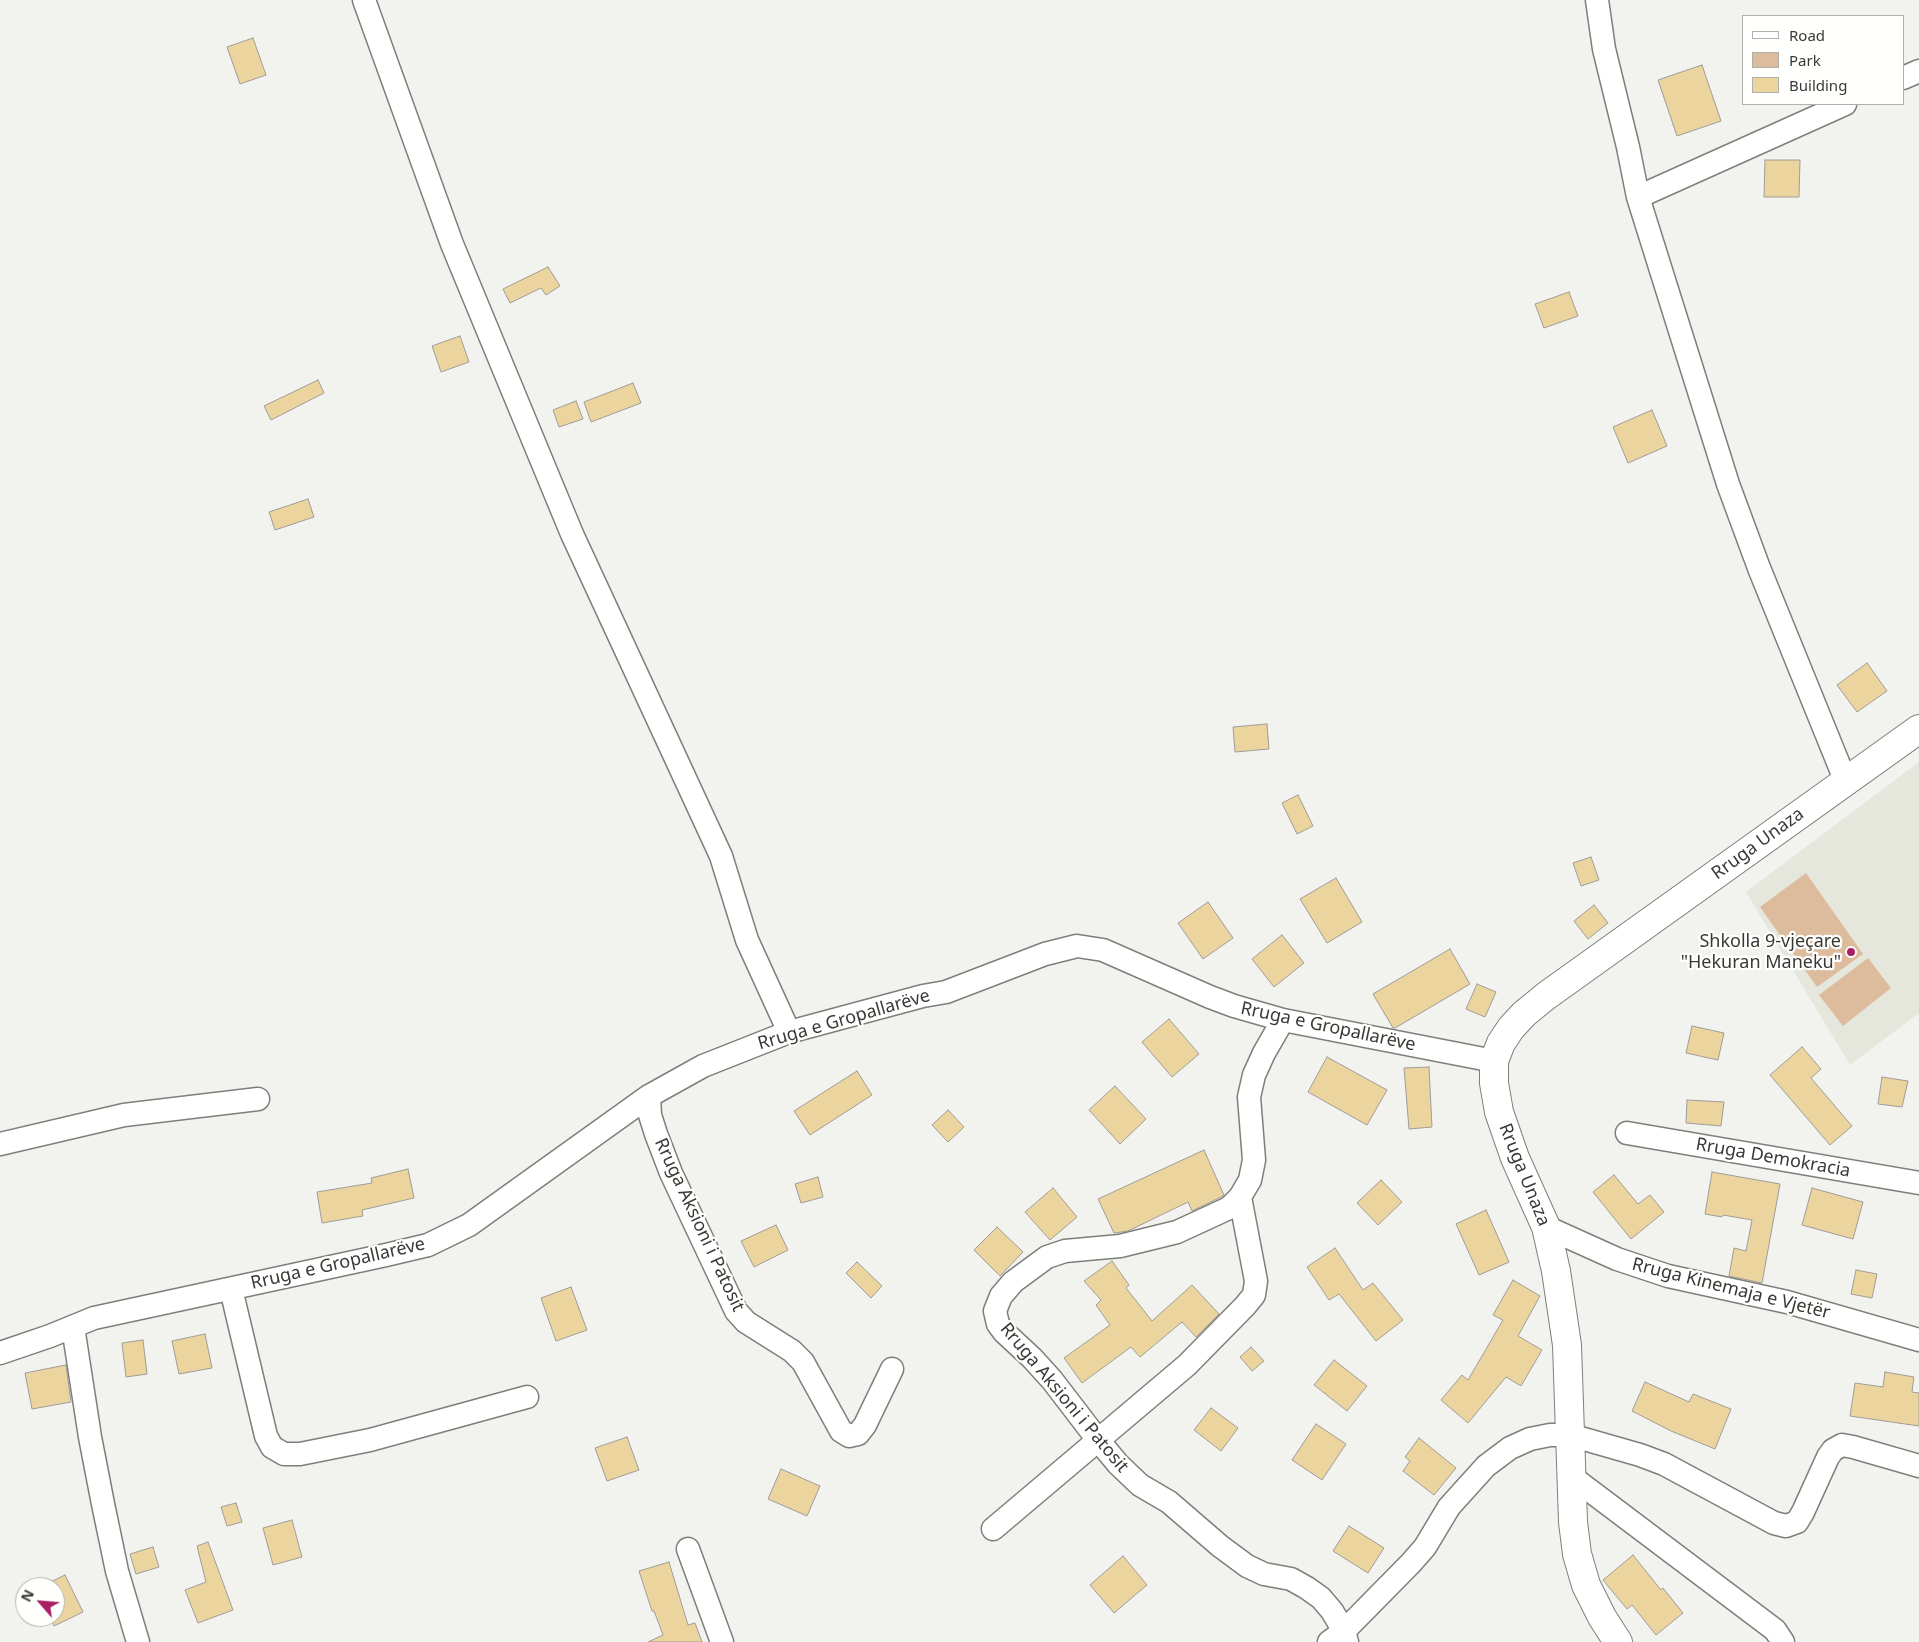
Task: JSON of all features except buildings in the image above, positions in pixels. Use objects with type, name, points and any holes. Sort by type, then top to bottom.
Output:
[{"type":"main road","name":"Rruga Unaza","points":[[1618,1642],[1602,1617],[1586,1585],[1577,1554],[1573,1522],[1567,1345],[1556,1271],[1546,1227],[1515,1158],[1499,1112],[1494,1083],[1494,1061],[1501,1044],[1511,1028],[1524,1014],[1546,996],[1919,730]]},
{"type":"street","points":[[364,0],[452,244],[572,534],[721,856],[747,940],[789,1032]]},
{"type":"street","points":[[1597,0],[1604,49],[1638,197],[1728,484],[1758,568],[1846,782]]},
{"type":"street","points":[[1904,78],[1919,71]]},
{"type":"street","points":[[1638,197],[1843,105]]},
{"type":"street","name":"Rruga e Gropallarëve","points":[[0,1353],[94,1318],[428,1245],[469,1225],[649,1096],[703,1066],[789,1032],[923,996],[946,992],[1045,954],[1077,946],[1103,950],[1210,997],[1283,1020],[1494,1061]]},
{"type":"street","name":"Rruga Aksioni i Patosit","points":[[1283,1020],[1264,1052],[1254,1074],[1249,1097],[1254,1160],[1250,1180],[1240,1197],[1229,1208],[1177,1232],[1120,1246],[1065,1251],[1047,1257],[1013,1282],[1001,1296],[995,1311],[998,1324],[1052,1380],[1118,1464],[1140,1485],[1169,1502],[1220,1546],[1247,1566],[1264,1574],[1291,1579],[1321,1598],[1332,1611],[1340,1638]]},
{"type":"street","name":"Rruga Aksioni i Patosit","points":[[649,1096],[650,1115],[668,1165],[736,1311],[746,1322],[792,1351],[803,1362],[841,1431],[850,1436],[858,1434],[865,1425],[892,1369]]},
{"type":"street","points":[[0,1144],[124,1115],[258,1099]]},
{"type":"street","name":"Rruga Demokracia","points":[[1627,1133],[1919,1183]]},
{"type":"street","points":[[993,1529],[1187,1364],[1254,1295],[1256,1281],[1240,1197]]},
{"type":"street","name":"Rruga Kinemaja e Vjetër","points":[[1546,1227],[1617,1259],[1668,1276],[1787,1302],[1919,1340]]},
{"type":"street","points":[[230,1289],[266,1436],[272,1447],[284,1454],[300,1454],[370,1440],[527,1397]]},
{"type":"street","points":[[73,1327],[90,1437],[117,1572],[138,1642]]},
{"type":"street","points":[[1340,1638],[1411,1563],[1425,1546],[1449,1507],[1486,1466],[1510,1448],[1530,1439],[1550,1435],[1570,1436],[1640,1455],[1656,1461],[1774,1523],[1786,1526],[1797,1522],[1828,1457],[1833,1450],[1842,1445],[1919,1466]]},
{"type":"street","points":[[1572,1477],[1775,1630],[1784,1642]]},
{"type":"street","points":[[688,1549],[722,1642]]},
{"type":"shaded area","name":"Shkolla 9-vjeçare \"Hekuran Maneku\"","points":[[1919,762],[1919,1013],[1850,1065],[1746,892]]},
{"type":"green space","points":[[1806,873],[1863,954],[1817,987],[1760,907]]},
{"type":"green space","points":[[1868,958],[1891,988],[1843,1026],[1819,995]]},
{"type":"place","name":"Shkolla 9-vjeçare \"Hekuran Maneku\"","points":[[1851,952]]}]
